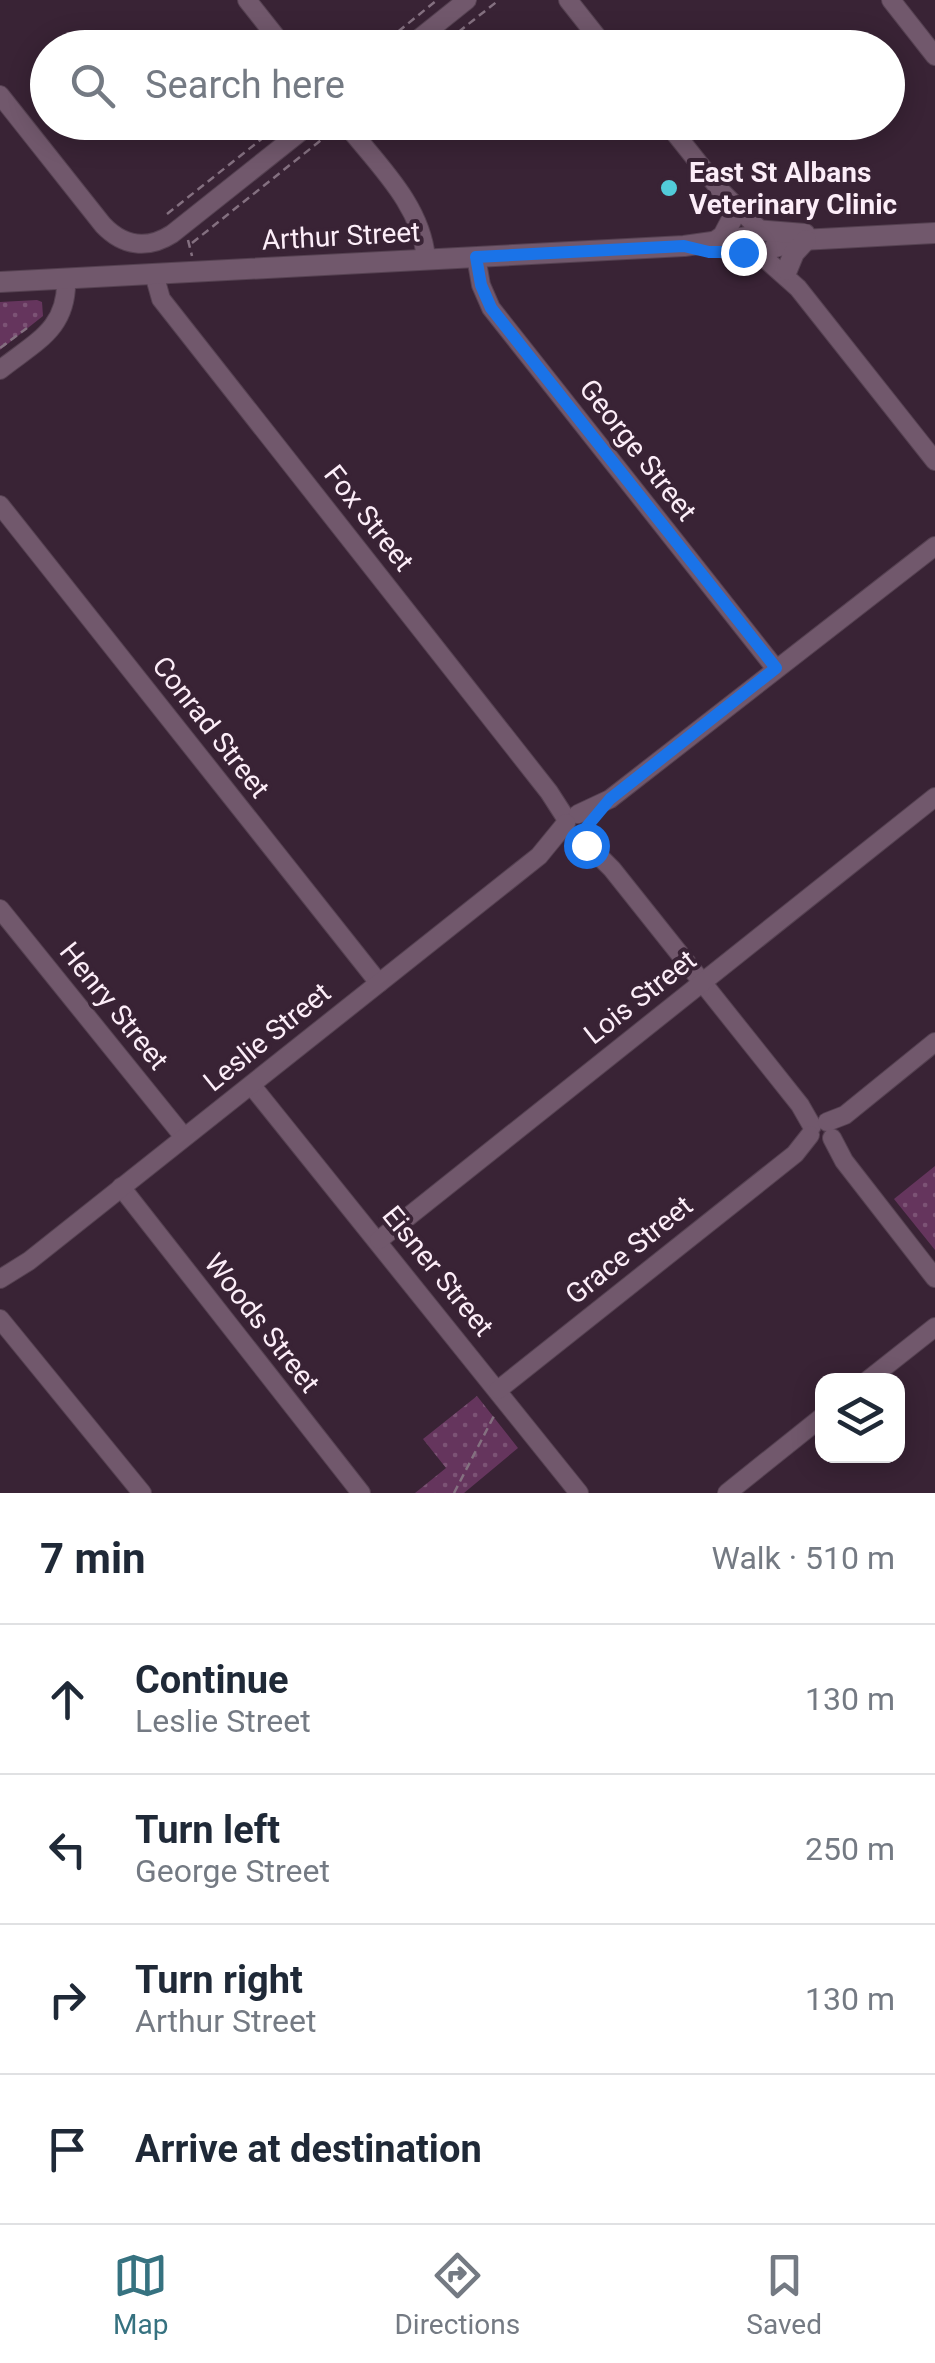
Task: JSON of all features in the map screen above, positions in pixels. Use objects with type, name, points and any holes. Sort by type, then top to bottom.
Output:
[{"type":"street","points":[[247,0],[270,30]]},
{"type":"street","points":[[430,30],[467,0]]},
{"type":"street","points":[[568,0],[592,30]]},
{"type":"street","points":[[891,0],[935,56]]},
{"type":"street","points":[[0,96],[30,134]]},
{"type":"street","points":[[35,140],[102,225],[131,244],[185,236],[311,140]]},
{"type":"street","points":[[343,140],[416,215],[426,259]]},
{"type":"street","points":[[680,140],[935,461]]},
{"type":"street","points":[[721,191],[734,215],[761,242]]},
{"type":"street","points":[[713,243],[723,236],[734,215]]},
{"type":"street","name":"Arthur Street","points":[[684,246],[709,252],[761,242],[935,233]]},
{"type":"street","name":"Arthur Street","points":[[0,282],[857,237]]},
{"type":"street","points":[[792,279],[794,253],[806,240]]},
{"type":"street","name":"George Street","points":[[476,257],[481,285],[491,308],[776,668]]},
{"type":"street","name":"Fox Street","points":[[154,274],[161,299],[612,870],[824,1130],[935,1278]]},
{"type":"street","points":[[0,370],[56,324],[66,305],[66,279]]},
{"type":"street","name":"Conrad Street","points":[[0,505],[379,983]]},
{"type":"street","name":"Leslie Street","points":[[0,1279],[29,1261],[252,1086],[932,547]]},
{"type":"street","name":"Lois Street","points":[[378,1240],[935,797]]},
{"type":"street","name":"Henry Street","points":[[0,909],[184,1137]]},
{"type":"street","name":"Grace Street","points":[[498,1390],[935,1042]]},
{"type":"street","name":"Eisner Street","points":[[252,1086],[579,1493]]},
{"type":"street","name":"Woods Street","points":[[121,1187],[361,1493]]},
{"type":"street","name":"Leslie Street","points":[[0,1295],[29,1261]]},
{"type":"street","points":[[0,1304],[20,1340]]},
{"type":"street","points":[[0,1319],[142,1493]]},
{"type":"street","points":[[877,1373],[935,1327]]},
{"type":"street","points":[[728,1493],[815,1423]]},
{"type":"path","points":[[400,30],[438,0]]},
{"type":"path","points":[[460,30],[498,0]]},
{"type":"path","points":[[194,272],[185,236],[167,214],[260,140]]},
{"type":"path","points":[[185,236],[311,140]]},
{"type":"path","points":[[0,348],[30,325]]},
{"type":"path","points":[[454,1493],[496,1413]]},
{"type":"shaded area","points":[[0,302],[42,302],[43,316],[0,350]]},
{"type":"shaded area","points":[[935,1166],[935,1250],[894,1199]]},
{"type":"shaded area","points":[[477,1396],[518,1448],[464,1493],[415,1493],[446,1468],[423,1439]]},
{"type":"place","name":"East St Albans Veterinary Clinic","points":[[669,188]]},
{"type":"route","points":[[586,845],[579,836],[610,799],[776,668],[491,308],[481,285],[476,257],[684,246],[709,252],[743,252]]}]
